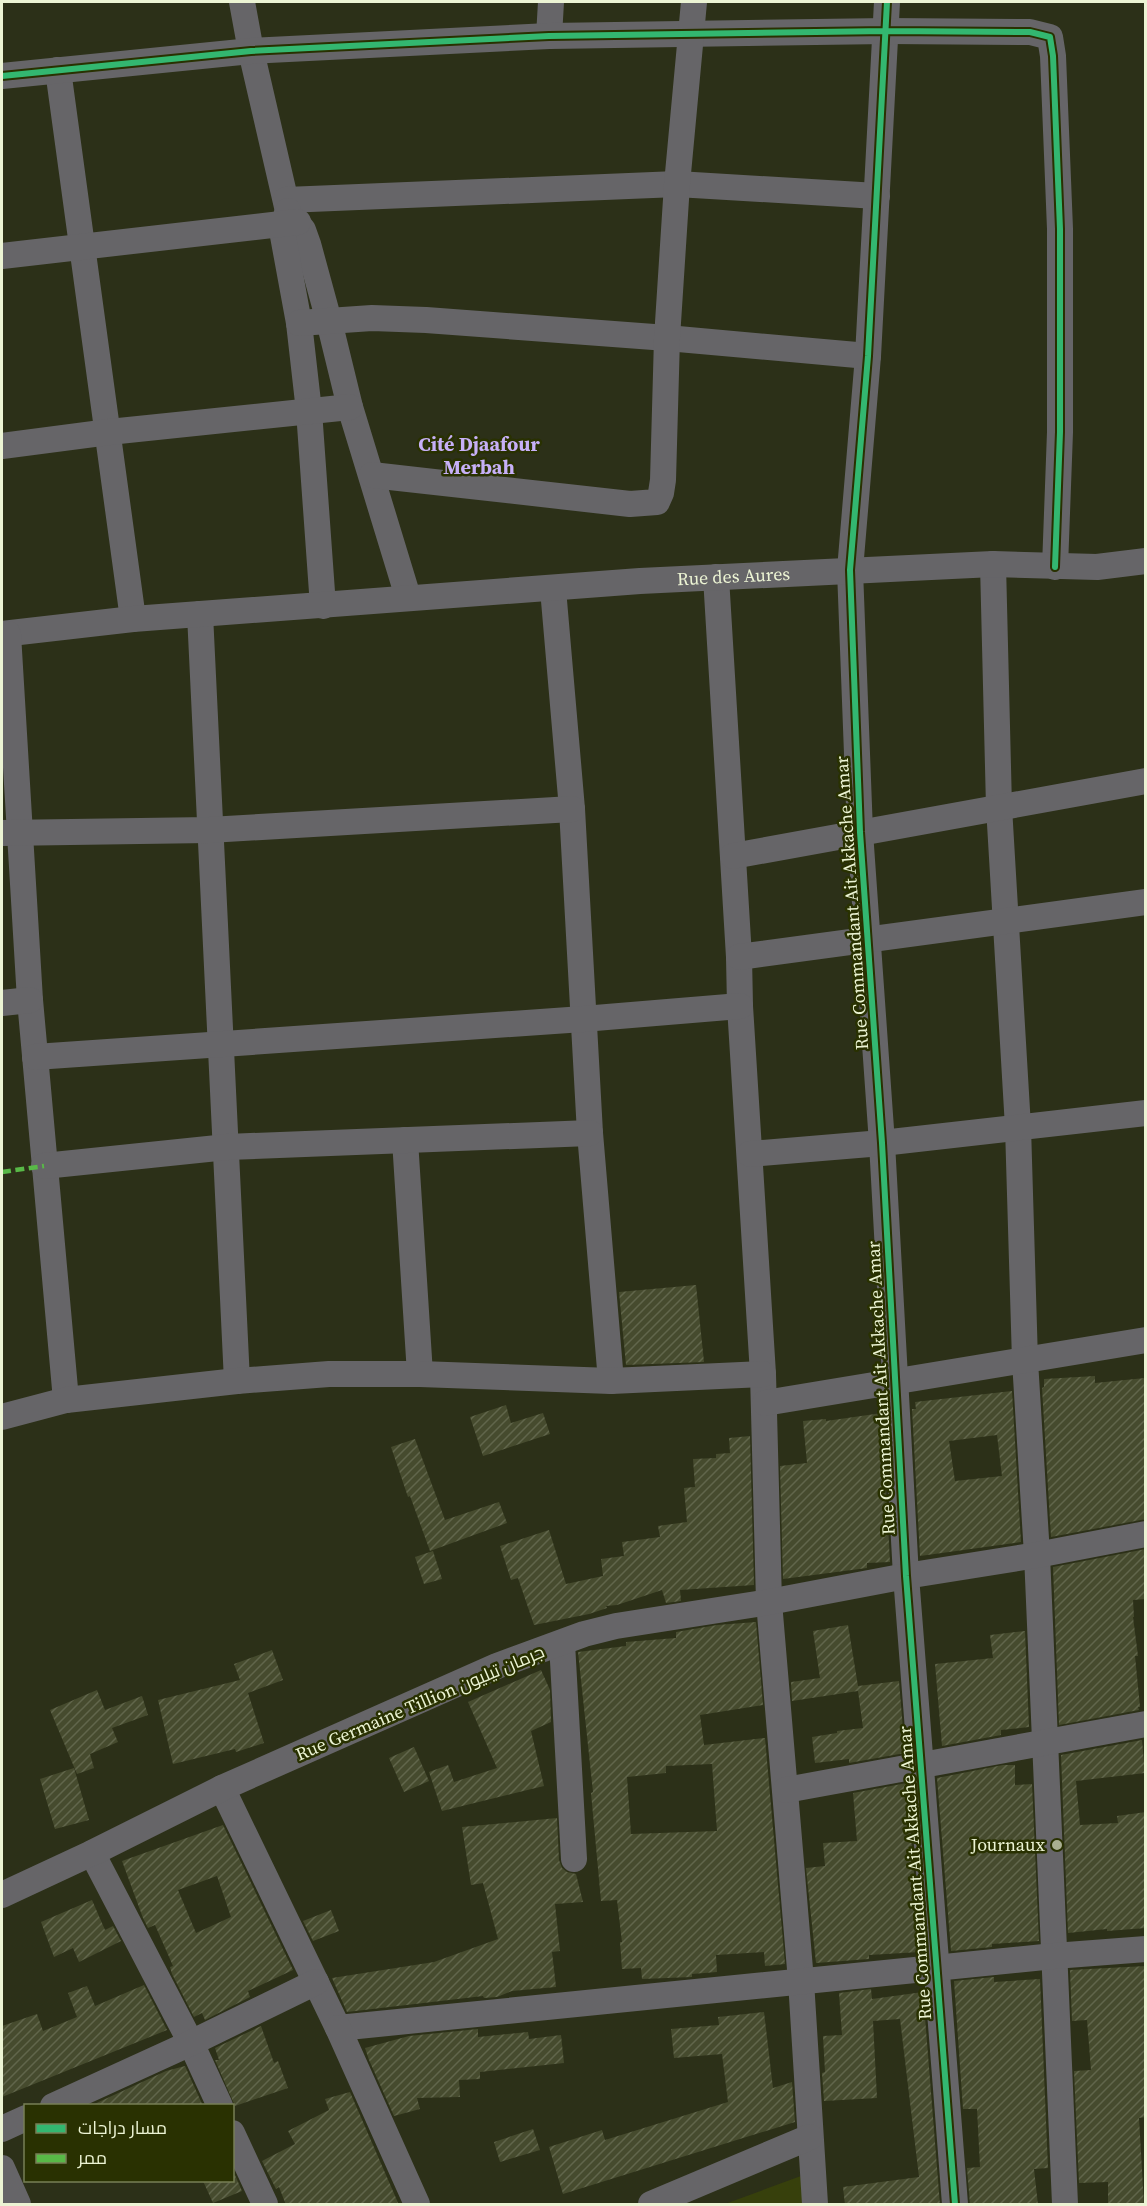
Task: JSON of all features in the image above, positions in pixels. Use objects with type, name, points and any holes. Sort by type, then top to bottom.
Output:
[{"type":"street","points":[[242,2],[251,51],[289,214],[308,244],[350,407],[408,597]]},
{"type":"street","points":[[549,36],[551,2]]},
{"type":"street","points":[[372,475],[630,504],[657,502],[663,480],[667,338],[677,184],[694,2]]},
{"type":"street","name":"Rue Commandant Ait Akkache Amar","points":[[887,2],[868,356],[850,570],[860,832],[882,1143],[906,1576],[955,2205]]},
{"type":"street","points":[[2,76],[251,51],[549,36],[887,31],[1030,32],[1050,37],[1053,56],[1060,229],[1060,432],[1055,567]]},
{"type":"street","points":[[58,70],[133,619]]},
{"type":"street","points":[[2,256],[289,214],[677,184],[877,196]]},
{"type":"street","points":[[289,214],[284,250],[299,323],[309,411],[322,606]]},
{"type":"street","points":[[299,323],[372,318],[426,320],[868,356]]},
{"type":"street","points":[[2,446],[109,432],[350,407]]},
{"type":"street","name":"Rue des Aures","points":[[5,634],[133,619],[640,581],[993,564],[1097,567],[1146,561]]},
{"type":"street","points":[[993,564],[999,807],[1018,1127],[1025,1362],[1037,1555],[1065,2205]]},
{"type":"street","points":[[717,577],[740,1006],[765,1403],[769,1602],[801,1981],[815,2205]]},
{"type":"street","points":[[553,589],[572,809],[590,1133],[611,1381]]},
{"type":"street","points":[[200,614],[237,1381]]},
{"type":"street","points":[[5,634],[11,833],[30,1000],[66,1400]]},
{"type":"street","points":[[733,856],[1146,780]]},
{"type":"street","points":[[11,833],[209,830],[572,809]]},
{"type":"street","points":[[739,957],[1146,902]]},
{"type":"street","points":[[2,1003],[30,1000]]},
{"type":"street","points":[[35,1057],[740,1006]]},
{"type":"street","points":[[750,1154],[882,1143],[1146,1113]]},
{"type":"street","points":[[44,1166],[226,1147],[590,1133]]},
{"type":"street","points":[[405,1140],[420,1374]]},
{"type":"street","points":[[765,1403],[1025,1362],[1146,1340]]},
{"type":"street","points":[[2,1417],[66,1400],[237,1381],[329,1374],[420,1374],[611,1381],[763,1374]]},
{"type":"street","name":"Rue Germaine Tillion جرمان تيليون","points":[[2,1895],[222,1788],[497,1666],[584,1634],[616,1626],[769,1602],[1146,1534]]},
{"type":"street","points":[[562,1643],[574,1859]]},
{"type":"street","points":[[786,1790],[1146,1724]]},
{"type":"street","points":[[222,1788],[339,2028],[417,2205]]},
{"type":"street","points":[[92,1853],[191,2043],[219,2104]]},
{"type":"street","points":[[339,2028],[1054,1956],[1146,1949]]},
{"type":"street","points":[[57,2104],[191,2043],[316,1982]]},
{"type":"street","points":[[2,2129],[24,2119]]},
{"type":"street","points":[[234,2137],[265,2205]]},
{"type":"street","points":[[651,2205],[810,2137]]},
{"type":"street","points":[[2,2168],[18,2205]]},
{"type":"shaded area","points":[[801,2176],[803,2204],[725,2204]]},
{"type":"building","points":[[696,1285],[704,1362],[626,1365],[619,1292]]},
{"type":"building","points":[[1095,1376],[1095,1383],[1145,1378],[1146,1519],[1051,1537],[1042,1388],[1044,1379]]},
{"type":"building","points":[[1012,1391],[1021,1542],[920,1556],[912,1409],[916,1409],[915,1402]],"holes":[[[997,1435],[1002,1476],[955,1481],[949,1441]]]},
{"type":"building","points":[[506,1405],[511,1423],[543,1413],[550,1434],[483,1456],[470,1417]]},
{"type":"building","points":[[882,1413],[890,1562],[867,1563],[867,1568],[783,1579],[780,1466],[807,1463],[803,1421],[826,1419],[826,1421]]},
{"type":"building","points":[[750,1436],[754,1585],[680,1590],[681,1601],[666,1603],[662,1590],[617,1605],[606,1606],[607,1608],[589,1614],[534,1625],[518,1578],[511,1580],[500,1546],[549,1530],[566,1584],[603,1576],[601,1559],[624,1556],[622,1542],[660,1537],[658,1526],[687,1522],[684,1488],[695,1487],[693,1459],[716,1458],[716,1454],[730,1453],[729,1438]]},
{"type":"building","points":[[415,1439],[445,1520],[499,1502],[507,1523],[430,1551],[391,1447]]},
{"type":"building","points":[[1146,1549],[1146,1599],[1133,1600],[1138,1656],[1135,1656],[1139,1710],[1059,1725],[1053,1567]]},
{"type":"building","points":[[433,1551],[442,1579],[424,1584],[415,1557]]},
{"type":"building","points":[[756,1622],[763,1705],[700,1715],[704,1745],[765,1738],[785,1964],[765,1966],[764,1952],[716,1955],[717,1972],[692,1974],[692,1977],[642,1979],[641,1968],[622,1969],[620,1942],[622,1942],[617,1900],[601,1901],[591,1793],[593,1792],[578,1652],[626,1646],[626,1642],[676,1638],[676,1632],[717,1625]],"holes":[[[712,1764],[717,1831],[631,1834],[627,1777],[666,1773],[666,1766]]]},
{"type":"building","points":[[848,1625],[858,1686],[899,1681],[905,1753],[849,1763],[849,1759],[815,1763],[812,1737],[863,1728],[858,1691],[792,1701],[791,1682],[820,1678],[813,1631]]},
{"type":"building","points":[[1025,1631],[1029,1727],[1001,1730],[1001,1735],[942,1746],[935,1664],[993,1658],[990,1635]]},
{"type":"building","points":[[272,1650],[283,1680],[248,1693],[264,1743],[236,1752],[235,1749],[173,1764],[158,1700],[240,1680],[234,1664]]},
{"type":"building","points":[[541,1670],[550,1690],[551,1722],[531,1731],[544,1786],[442,1811],[429,1772],[448,1765],[454,1782],[497,1768],[468,1702]]},
{"type":"building","points":[[97,1690],[105,1710],[142,1696],[148,1715],[112,1728],[118,1742],[90,1754],[94,1768],[77,1774],[50,1710]]},
{"type":"building","points":[[1142,1740],[1145,1773],[1076,1781],[1080,1825],[1118,1823],[1117,1816],[1146,1812],[1146,1928],[1068,1933],[1061,1755]]},
{"type":"building","points":[[414,1747],[429,1781],[404,1792],[389,1758]]},
{"type":"building","points":[[1003,1765],[1015,1765],[1015,1785],[1032,1784],[1039,1941],[992,1944],[992,1947],[951,1951],[937,1778]]},
{"type":"building","points":[[74,1768],[89,1820],[55,1829],[40,1779]]},
{"type":"building","points":[[907,1783],[920,1952],[869,1955],[869,1959],[816,1963],[806,1868],[825,1866],[823,1843],[857,1841],[853,1793]]},
{"type":"building","points":[[557,1818],[559,1860],[562,1868],[576,1874],[583,1902],[555,1904],[560,1951],[552,1952],[556,1987],[512,1991],[497,1997],[484,1998],[483,1996],[347,2012],[332,1978],[434,1962],[498,1939],[483,1883],[471,1885],[462,1827]]},
{"type":"building","points":[[223,1825],[293,1970],[248,1991],[250,1997],[205,2020],[202,2013],[194,2017],[172,1974],[170,1967],[173,1966],[155,1925],[148,1928],[143,1918],[122,1861]],"holes":[[[217,1876],[231,1917],[196,1933],[178,1890]]]},
{"type":"building","points":[[92,1900],[105,1930],[113,1926],[121,1941],[79,1962],[73,1948],[54,1957],[41,1922]]},
{"type":"building","points":[[331,1910],[339,1931],[313,1941],[303,1921]]},
{"type":"building","points":[[1146,1966],[1146,2117],[1139,2118],[1144,2205],[1108,2205],[1108,2182],[1079,2183],[1074,2071],[1091,2070],[1087,2020],[1072,2021],[1070,1970]]},
{"type":"building","points":[[994,1977],[994,1982],[1040,1979],[1048,2168],[1034,2169],[1038,2205],[970,2205],[967,2168],[980,2167],[977,2109],[963,2109],[954,1981]]},
{"type":"building","points":[[144,1985],[167,2030],[2,2097],[2,2026],[37,2014],[43,2031],[77,2017],[68,1993],[87,1986],[95,2006]]},
{"type":"building","points":[[871,1989],[872,1999],[923,1992],[940,2205],[845,2205],[843,2187],[919,2177],[900,2019],[873,2021],[877,2098],[824,2101],[823,2036],[842,2035],[839,1993]]},
{"type":"building","points":[[764,2012],[773,2088],[792,2082],[795,2122],[563,2194],[549,2147],[602,2130],[605,2140],[728,2102],[722,2054],[674,2058],[671,2029],[719,2025],[718,2017]]},
{"type":"building","points":[[261,2026],[274,2063],[278,2061],[288,2088],[235,2106],[215,2060],[219,2060],[215,2048]]},
{"type":"building","points":[[478,2029],[478,2037],[528,2032],[529,2039],[561,2035],[564,2063],[480,2072],[480,2079],[459,2080],[460,2097],[417,2098],[420,2109],[394,2116],[365,2048],[409,2036]]},
{"type":"building","points":[[185,2066],[202,2104],[94,2104],[166,2071]]},
{"type":"building","points":[[350,2092],[399,2205],[286,2205],[279,2187],[276,2189],[262,2161],[295,2144],[288,2131],[329,2110],[325,2099]]},
{"type":"building","points":[[533,2129],[540,2150],[500,2162],[494,2142]]},
{"type":"building","points":[[234,2176],[242,2191],[213,2203],[203,2182],[234,2182]]},
{"type":"marked path","points":[[2,1172],[44,1166]]},
{"type":"cycle path","points":[[887,2],[868,356],[850,570],[860,832],[882,1143],[906,1576],[955,2204]]},
{"type":"cycle path","points":[[2,76],[251,51],[549,36],[887,31],[1030,32],[1050,37],[1053,56],[1060,229],[1060,432],[1055,567]]},
{"type":"place","name":"Journaux","points":[[1057,1845]]},
{"type":"district","name":"Cité Djaafour Merbah","points":[[479,456]]}]
